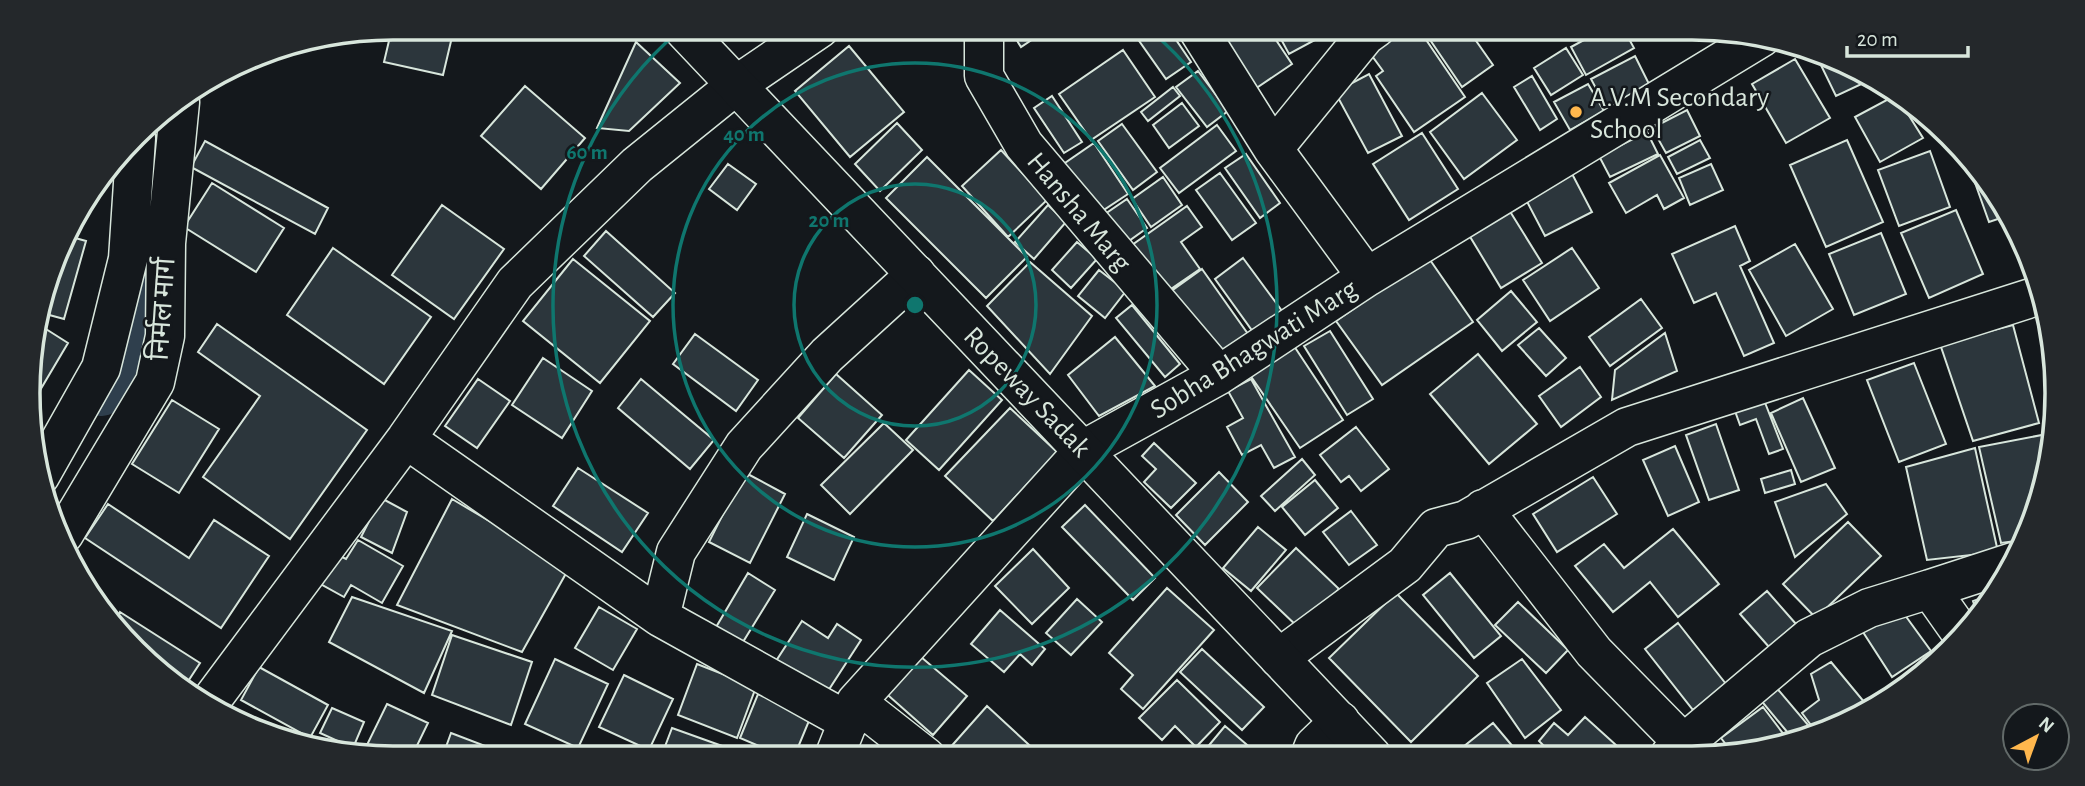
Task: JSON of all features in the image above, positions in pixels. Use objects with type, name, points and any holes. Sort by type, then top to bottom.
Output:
[{"type":"street","name":"Ropeway Sadak","points":[[693,40],[1085,449],[1363,746]]},
{"type":"street","points":[[214,696],[405,439],[515,283],[637,165],[735,86],[802,40]]},
{"type":"street","name":"Hansha Marg","points":[[984,40],[984,76],[1024,145],[1219,375]]},
{"type":"street","points":[[1205,40],[1273,149],[1367,277]]},
{"type":"street","points":[[1273,149],[1362,40]]},
{"type":"street","name":"Sobha Bhagwati Marg","points":[[838,746],[852,712],[1085,449],[1219,375],[1367,277],[1749,45]]},
{"type":"street","name":"निर्मल मार्ग","points":[[67,529],[155,382],[165,336],[166,243],[179,112]]},
{"type":"street","points":[[47,463],[101,368],[128,259],[135,153]]},
{"type":"street","points":[[660,617],[676,552],[744,446],[827,355],[916,274]]},
{"type":"street","points":[[1279,659],[1405,565],[1436,528],[1466,520],[1627,427],[2032,298]]},
{"type":"street","points":[[405,439],[660,617],[852,712],[908,746]]},
{"type":"street","points":[[1483,509],[1594,652],[1679,746]]},
{"type":"street","points":[[1689,746],[1809,638],[1869,608],[1998,567]]},
{"type":"street","points":[[1930,589],[1956,627]]},
{"type":"street","points":[[1314,746],[1340,722]]},
{"type":"building","points":[[389,40],[451,40],[443,75],[384,62]]},
{"type":"building","points":[[1017,40],[1032,40],[1021,47]]},
{"type":"building","points":[[1138,40],[1176,40],[1191,62],[1166,79]]},
{"type":"building","points":[[1209,40],[1276,40],[1292,64],[1252,91]]},
{"type":"building","points":[[1281,40],[1315,40],[1289,54]]},
{"type":"building","points":[[1380,40],[1426,40],[1465,97],[1414,132],[1376,76],[1383,71],[1367,49]]},
{"type":"building","points":[[1430,40],[1475,40],[1493,65],[1462,87]]},
{"type":"building","points":[[1584,40],[1630,40],[1634,48],[1586,75],[1571,47]]},
{"type":"building","points":[[636,42],[680,83],[629,131],[597,128]]},
{"type":"building","points":[[849,46],[904,112],[850,157],[795,91]]},
{"type":"building","points":[[1566,48],[1583,75],[1551,95],[1534,68]]},
{"type":"building","points":[[1123,50],[1155,97],[1091,140],[1059,94]]},
{"type":"building","points":[[1635,56],[1651,88],[1608,111],[1591,79]]},
{"type":"building","points":[[1795,59],[1830,118],[1786,143],[1752,84]]},
{"type":"building","points":[[1821,65],[1861,84],[1836,96]]},
{"type":"building","points":[[1198,71],[1228,111],[1207,127],[1176,87]]},
{"type":"building","points":[[1369,74],[1402,136],[1368,153],[1335,92]]},
{"type":"building","points":[[1532,76],[1557,119],[1540,130],[1514,87]]},
{"type":"building","points":[[1588,84],[1604,111],[1570,130],[1554,102]]},
{"type":"building","points":[[525,86],[585,138],[541,189],[481,136]]},
{"type":"building","points":[[1173,87],[1180,96],[1148,121],[1141,112]]},
{"type":"building","points":[[1482,93],[1517,140],[1464,179],[1430,132]]},
{"type":"building","points":[[1052,96],[1082,142],[1064,153],[1034,108]]},
{"type":"building","points":[[1887,100],[1908,114],[1923,138],[1880,162],[1855,117]]},
{"type":"building","points":[[1182,103],[1199,126],[1169,148],[1153,125]]},
{"type":"building","points":[[1687,110],[1700,136],[1666,153],[1652,128]]},
{"type":"building","points":[[897,123],[922,150],[880,191],[855,164]]},
{"type":"building","points":[[1122,124],[1157,172],[1133,190],[1098,141]]},
{"type":"building","points":[[1217,125],[1236,151],[1179,193],[1160,168]]},
{"type":"building","points":[[1647,132],[1658,154],[1610,177],[1599,156]]},
{"type":"building","points":[[1422,133],[1458,189],[1409,220],[1373,164]]},
{"type":"building","points":[[1700,140],[1710,158],[1677,174],[1668,157]]},
{"type":"building","points":[[1847,140],[1883,222],[1826,247],[1790,165]]},
{"type":"building","points":[[205,141],[328,208],[315,234],[191,167]]},
{"type":"building","points":[[1094,143],[1128,194],[1096,215],[1062,165]]},
{"type":"building","points":[[1001,150],[1047,200],[1008,237],[962,186]]},
{"type":"building","points":[[1930,151],[1950,207],[1899,226],[1878,170]]},
{"type":"building","points":[[1246,154],[1280,203],[1260,218],[1225,168]]},
{"type":"building","points":[[1660,155],[1684,198],[1664,209],[1657,195],[1626,213],[1609,183]]},
{"type":"building","points":[[927,157],[1027,257],[986,298],[886,198]]},
{"type":"building","points":[[728,164],[756,184],[737,210],[709,189]]},
{"type":"building","points":[[1711,164],[1723,190],[1690,205],[1679,178]]},
{"type":"building","points":[[1569,168],[1592,212],[1545,236],[1522,192]]},
{"type":"building","points":[[1220,173],[1256,223],[1232,240],[1196,190]]},
{"type":"building","points":[[1163,177],[1182,205],[1151,227],[1132,199]]},
{"type":"building","points":[[1975,182],[1998,219],[1989,222]]},
{"type":"building","points":[[212,183],[284,228],[256,272],[184,227]]},
{"type":"building","points":[[1127,199],[1147,228],[1126,243],[1105,214]]},
{"type":"building","points":[[442,205],[504,249],[454,319],[392,275]]},
{"type":"building","points":[[1048,205],[1066,222],[1034,259],[1015,242]]},
{"type":"building","points":[[1506,205],[1542,263],[1501,288],[1466,230]]},
{"type":"building","points":[[1187,206],[1202,227],[1181,242],[1200,269],[1165,293],[1132,245]]},
{"type":"building","points":[[1956,210],[1983,274],[1929,298],[1901,233]]},
{"type":"building","points":[[1735,226],[1750,261],[1740,266],[1774,343],[1744,356],[1716,293],[1694,303],[1672,254]]},
{"type":"building","points":[[606,231],[675,293],[653,317],[584,256]]},
{"type":"building","points":[[1881,233],[1906,294],[1854,315],[1829,254]]},
{"type":"building","points":[[76,238],[86,241],[64,319],[49,315],[59,280]]},
{"type":"building","points":[[1077,242],[1097,259],[1071,288],[1052,270]]},
{"type":"building","points":[[1795,244],[1833,309],[1786,336],[1749,270]]},
{"type":"building","points":[[333,248],[431,317],[384,384],[287,315]]},
{"type":"building","points":[[1572,248],[1599,288],[1550,321],[1523,280]]},
{"type":"building","points":[[1428,257],[1473,322],[1382,385],[1336,321]]},
{"type":"building","points":[[1243,258],[1285,315],[1256,336],[1215,279]]},
{"type":"building","points":[[573,259],[650,321],[600,383],[523,321]]},
{"type":"building","points":[[1030,262],[1092,316],[1050,374],[987,306]]},
{"type":"building","points":[[1202,269],[1253,341],[1221,363],[1170,292]]},
{"type":"building","points":[[1099,270],[1126,291],[1105,318],[1078,296]]},
{"type":"building","points":[[1511,291],[1537,322],[1502,351],[1477,320]]},
{"type":"building","points":[[1641,299],[1662,328],[1610,366],[1589,337]]},
{"type":"building","points":[[1132,305],[1180,364],[1165,377],[1116,318]]},
{"type":"building","points":[[217,324],[367,430],[290,539],[203,477],[260,396],[198,352]]},
{"type":"building","points":[[2013,325],[2039,423],[1973,441],[1940,344]]},
{"type":"building","points":[[1539,328],[1566,358],[1546,376],[1518,345]]},
{"type":"building","points":[[46,329],[68,343],[40,390]]},
{"type":"building","points":[[1330,331],[1373,399],[1347,415],[1304,346]]},
{"type":"building","points":[[1665,333],[1677,371],[1612,400],[1615,370]]},
{"type":"building","points":[[695,334],[758,380],[736,411],[673,364]]},
{"type":"building","points":[[1115,337],[1155,386],[1099,416],[1068,375]]},
{"type":"building","points":[[1294,346],[1343,420],[1300,448],[1250,375]]},
{"type":"building","points":[[1478,354],[1537,424],[1489,464],[1430,394]]},
{"type":"building","points":[[543,358],[592,391],[562,438],[512,405]]},
{"type":"building","points":[[1914,363],[1946,444],[1899,462],[1867,380]]},
{"type":"building","points":[[1580,367],[1601,397],[1561,427],[1539,396]]},
{"type":"building","points":[[969,370],[1002,400],[939,470],[906,440]]},
{"type":"building","points":[[836,374],[882,415],[844,458],[798,418]]},
{"type":"building","points":[[478,379],[510,401],[477,448],[445,426]]},
{"type":"building","points":[[641,379],[714,440],[690,469],[618,408]]},
{"type":"building","points":[[1251,379],[1295,457],[1274,468],[1261,445],[1242,455],[1227,427],[1243,418],[1228,391]]},
{"type":"building","points":[[1803,398],[1835,468],[1801,482],[1771,413]]},
{"type":"building","points":[[172,400],[219,429],[179,493],[132,464]]},
{"type":"building","points":[[1764,400],[1783,449],[1769,454],[1756,419],[1740,425],[1735,411]]},
{"type":"building","points":[[1010,408],[1057,452],[993,521],[945,476]]},
{"type":"building","points":[[884,423],[913,450],[850,514],[821,485]]},
{"type":"building","points":[[1716,424],[1739,490],[1709,500],[1686,435]]},
{"type":"building","points":[[1356,427],[1389,469],[1361,491],[1349,476],[1341,482],[1320,455]]},
{"type":"building","points":[[2042,435],[2033,484],[2012,542],[2001,543],[1979,447]]},
{"type":"building","points":[[1154,443],[1196,483],[1171,508],[1144,482],[1156,469],[1142,456]]},
{"type":"building","points":[[1675,446],[1699,502],[1668,516],[1643,460]]},
{"type":"building","points":[[1975,448],[1998,552],[1927,560],[1906,467]]},
{"type":"building","points":[[1302,459],[1315,475],[1275,511],[1261,496]]},
{"type":"building","points":[[578,468],[648,513],[622,552],[553,506]]},
{"type":"building","points":[[1791,470],[1795,484],[1765,493],[1761,479]]},
{"type":"building","points":[[744,472],[785,494],[750,563],[709,542]]},
{"type":"building","points":[[1219,472],[1248,502],[1205,545],[1176,515]]},
{"type":"building","points":[[1593,477],[1617,514],[1557,552],[1533,514]]},
{"type":"building","points":[[1315,480],[1338,508],[1305,535],[1282,507]]},
{"type":"building","points":[[1826,484],[1847,514],[1795,557],[1775,502]]},
{"type":"building","points":[[381,498],[407,512],[392,553],[361,537]]},
{"type":"building","points":[[452,499],[569,568],[522,652],[397,605]]},
{"type":"building","points":[[108,504],[189,558],[214,520],[269,556],[221,628],[85,538]]},
{"type":"building","points":[[1085,505],[1155,578],[1133,600],[1062,527]]},
{"type":"building","points":[[1351,511],[1377,545],[1349,565],[1323,532]]},
{"type":"building","points":[[807,514],[854,537],[834,580],[787,557]]},
{"type":"building","points":[[1848,522],[1881,556],[1816,618],[1783,584]]},
{"type":"building","points":[[1258,527],[1286,550],[1251,591],[1223,568]]},
{"type":"building","points":[[1673,529],[1719,584],[1678,617],[1650,582],[1613,612],[1575,566],[1604,544],[1624,568]]},
{"type":"building","points":[[358,540],[403,566],[382,603],[351,585],[344,597],[317,582],[334,553],[346,559]]},
{"type":"building","points":[[1296,548],[1339,589],[1300,629],[1257,588]]},
{"type":"building","points":[[1033,549],[1069,588],[1032,624],[995,586]]},
{"type":"building","points":[[748,573],[775,590],[738,650],[712,634]]},
{"type":"building","points":[[1450,573],[1501,636],[1474,658],[1423,595]]},
{"type":"building","points":[[1167,588],[1214,630],[1143,709],[1121,689],[1133,675],[1109,653]]},
{"type":"building","points":[[1767,591],[1796,624],[1769,647],[1740,614]]},
{"type":"building","points":[[1396,593],[1478,676],[1411,742],[1329,658]]},
{"type":"building","points":[[352,597],[452,631],[424,693],[329,642]]},
{"type":"building","points":[[1077,599],[1102,622],[1071,655],[1046,633]]},
{"type":"building","points":[[1518,602],[1568,650],[1546,673],[1495,625]]},
{"type":"building","points":[[599,607],[637,629],[613,670],[575,648]]},
{"type":"building","points":[[1000,610],[1045,649],[1032,665],[1020,654],[1004,672],[971,644]]},
{"type":"building","points":[[1902,611],[1931,651],[1892,677],[1861,629]]},
{"type":"building","points":[[120,612],[200,663],[189,680],[160,658],[118,615]]},
{"type":"building","points":[[802,621],[828,638],[837,624],[861,640],[826,694],[776,661]]},
{"type":"building","points":[[1678,623],[1726,684],[1693,710],[1645,649]]},
{"type":"building","points":[[452,635],[532,662],[511,725],[432,695]]},
{"type":"building","points":[[1202,649],[1264,707],[1242,730],[1180,672]]},
{"type":"building","points":[[914,651],[967,696],[933,735],[881,689]]},
{"type":"building","points":[[555,659],[608,684],[579,746],[525,724]]},
{"type":"building","points":[[1522,659],[1561,710],[1525,738],[1487,683]]},
{"type":"building","points":[[1831,662],[1863,701],[1811,725],[1802,713],[1819,700],[1811,674]]},
{"type":"building","points":[[697,664],[756,687],[737,738],[678,715]]},
{"type":"building","points":[[259,667],[328,705],[311,736],[241,700]]},
{"type":"building","points":[[624,675],[673,699],[651,746],[640,746],[599,727]]},
{"type":"building","points":[[1177,680],[1220,722],[1195,746],[1175,726],[1162,740],[1139,718]]},
{"type":"building","points":[[1775,686],[1809,726],[1788,733],[1759,698]]},
{"type":"building","points":[[758,694],[811,716],[799,746],[759,746],[740,738]]},
{"type":"building","points":[[387,704],[428,723],[417,746],[367,745]]},
{"type":"building","points":[[987,706],[1030,746],[952,746]]},
{"type":"building","points":[[1763,707],[1783,734],[1726,744],[1721,738]]},
{"type":"building","points":[[332,708],[364,722],[355,744],[339,742],[320,733]]},
{"type":"building","points":[[1585,717],[1617,746],[1544,746],[1539,741],[1554,723],[1568,735]]},
{"type":"building","points":[[1493,723],[1512,746],[1464,746]]},
{"type":"building","points":[[1225,726],[1248,746],[1208,746]]},
{"type":"building","points":[[672,728],[722,746],[665,746]]},
{"type":"building","points":[[451,733],[485,746],[446,746]]},
{"type":"waterway","points":[[102,395],[135,327],[128,261]]},
{"type":"place","name":"A.V.M Secondary School","points":[[1576,112]]}]
